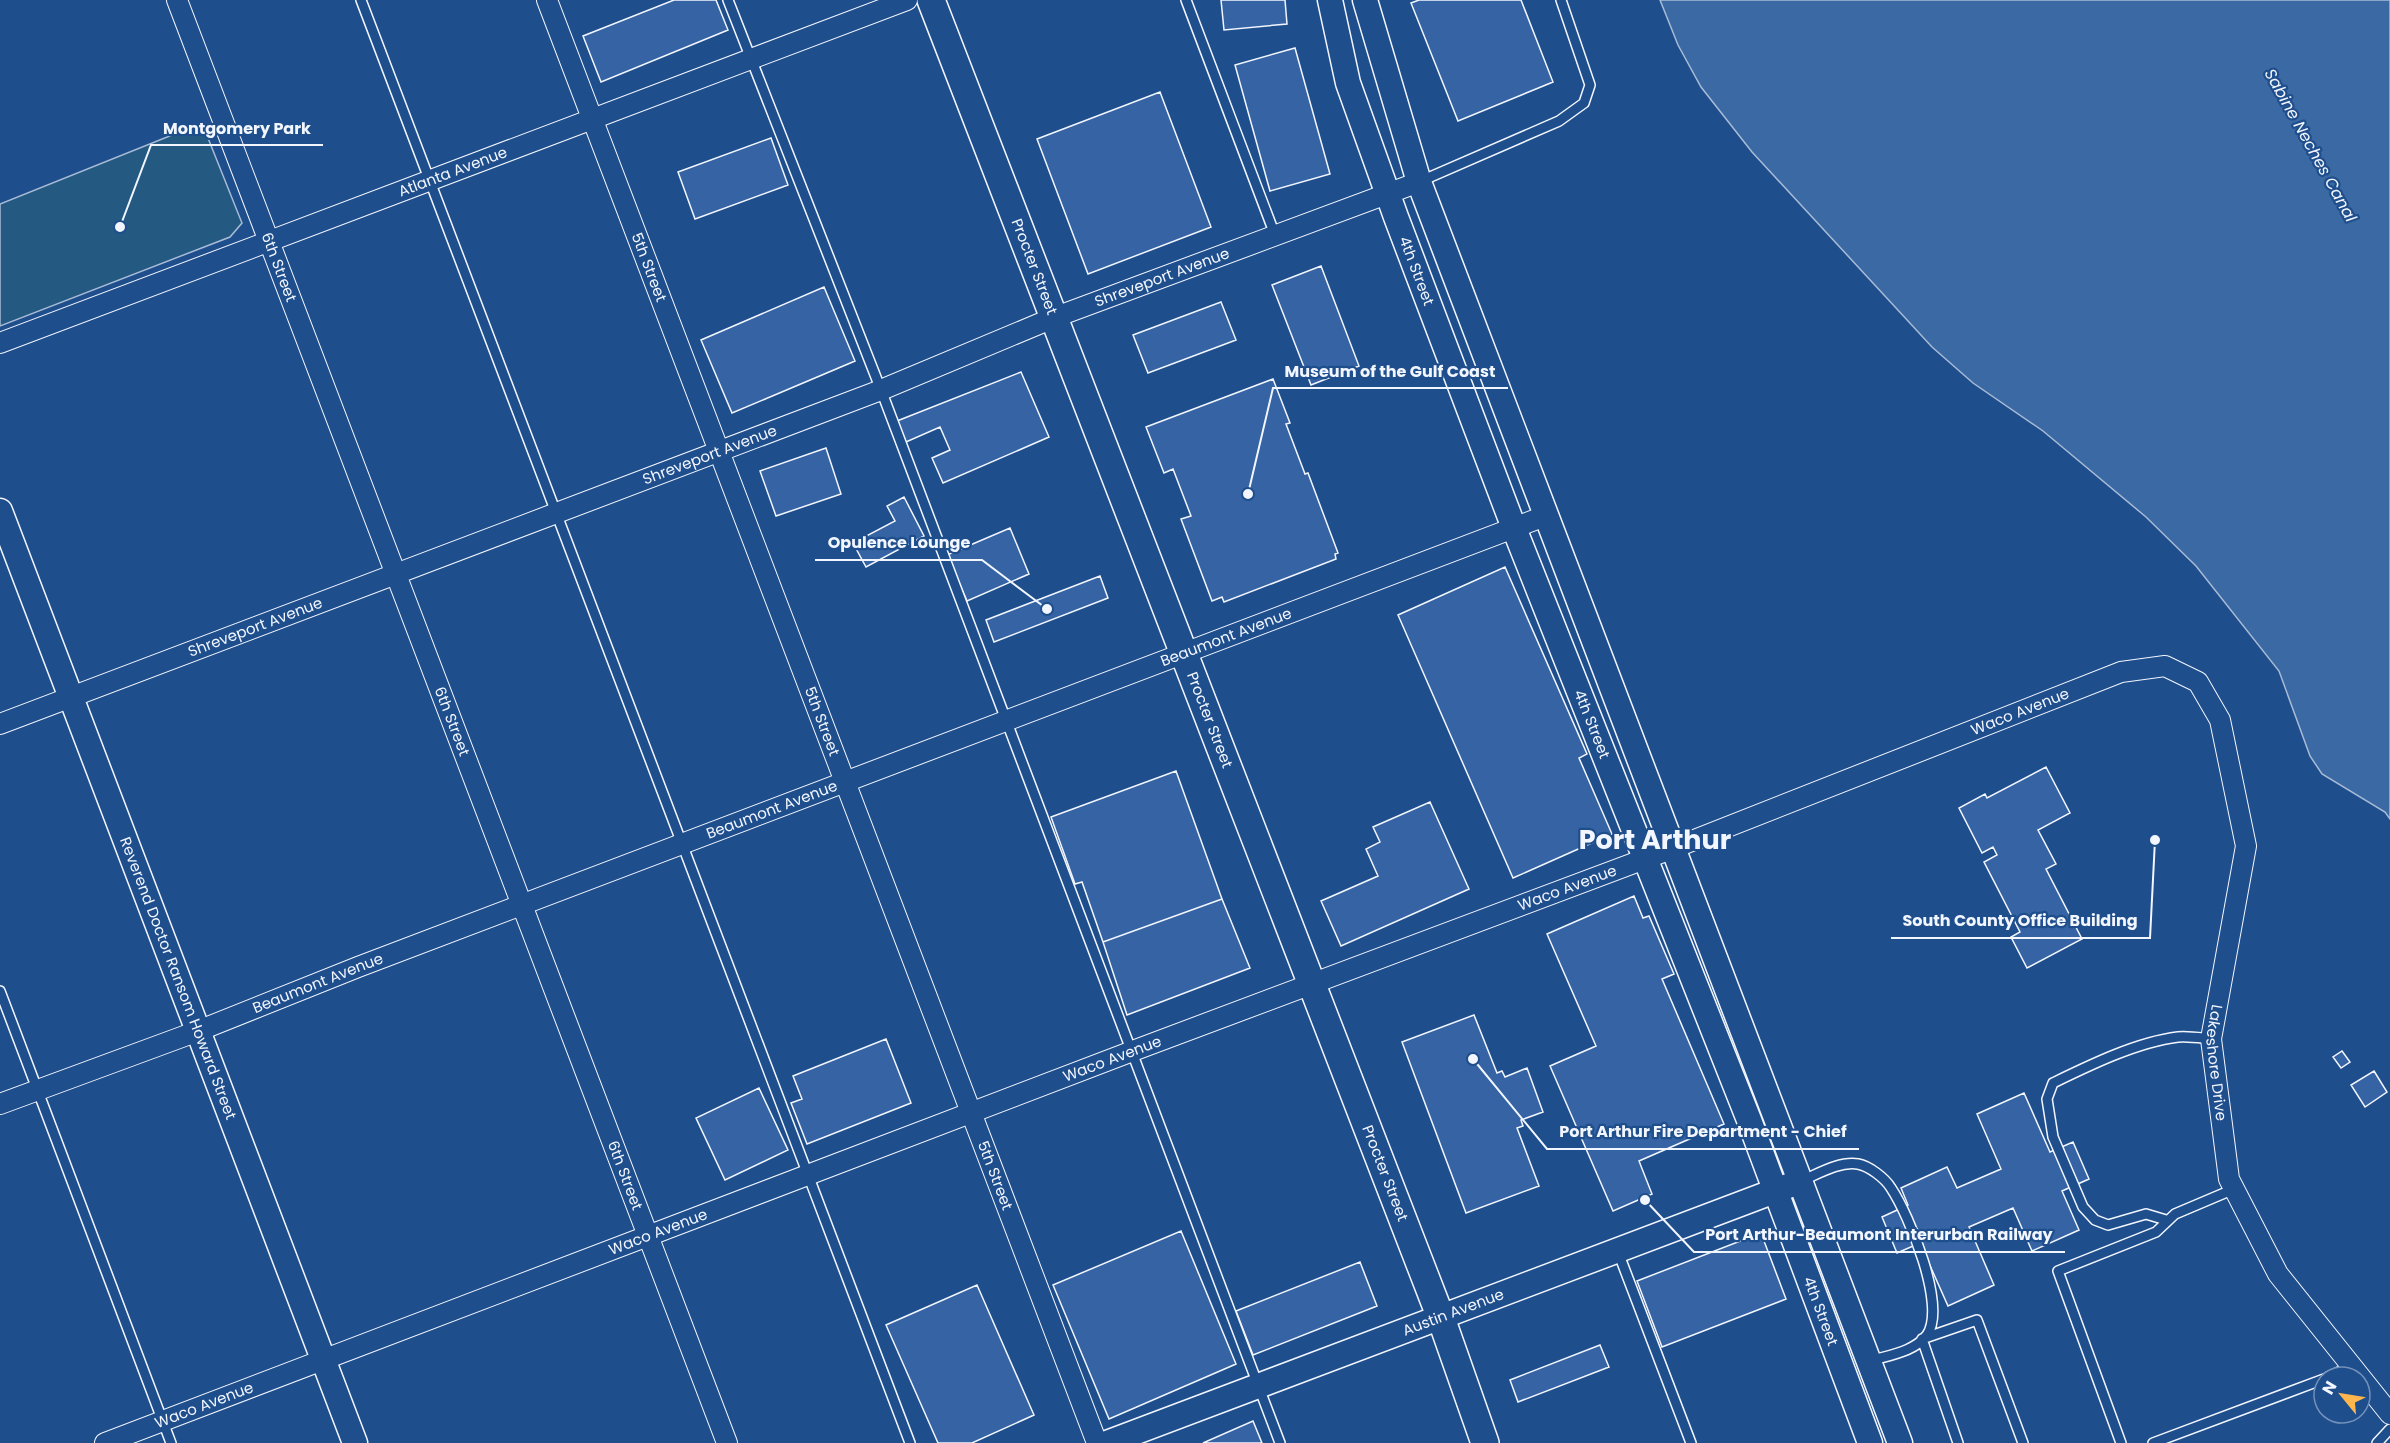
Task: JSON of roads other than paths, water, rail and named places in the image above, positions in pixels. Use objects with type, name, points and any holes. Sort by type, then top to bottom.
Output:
[{"type":"main road","name":"Procter Street","points":[[931,0],[1310,986],[1441,1318],[1485,1443]]},
{"type":"street","name":"6th Street","points":[[177,0],[727,1443]]},
{"type":"street","name":"5th Street","points":[[547,0],[1097,1443]]},
{"type":"street","name":"Atlanta Avenue","points":[[0,343],[907,0]]},
{"type":"street","name":"4th Street","points":[[1330,0],[1348,83],[1388,194],[1514,528],[1749,1120],[1774,1192],[1870,1443]]},
{"type":"street","name":"4th Street","points":[[1365,0],[1419,182],[1900,1443]]},
{"type":"street","name":"Shreveport Avenue","points":[[0,724],[881,390],[1053,318],[1419,182]]},
{"type":"street","name":"Reverend Doctor Ransom Howard Street","points":[[0,511],[356,1443]]},
{"type":"street","name":"Beaumont Avenue","points":[[0,1104],[198,1031],[358,967],[1545,516]]},
{"type":"street","name":"Lakeshore Drive","points":[[2121,672],[2165,666],[2198,682],[2220,720],[2246,846],[2211,1039],[2229,1179],[2278,1274],[2351,1365]]},
{"type":"street","name":"Waco Avenue","points":[[105,1443],[323,1358],[1674,848],[2121,672]]},
{"type":"street","name":"Austin Avenue","points":[[1107,1443],[1801,1181]]},
{"type":"street","name":"Lakeshore Drive","points":[[2372,1391],[2390,1414]]},
{"type":"lane","points":[[361,0],[910,1443]]},
{"type":"lane","points":[[728,0],[881,390],[1280,1443]]},
{"type":"lane","points":[[1186,0],[1275,235]]},
{"type":"lane","points":[[1419,182],[1559,121],[1584,102],[1590,85],[1561,0]]},
{"type":"lane","points":[[0,991],[171,1443]]},
{"type":"lane","points":[[2166,1220],[2146,1214],[2108,1224],[2095,1220],[2083,1207],[2053,1137],[2047,1099],[2054,1083],[2114,1056],[2178,1037],[2211,1039]]},
{"type":"lane","points":[[1801,1181],[1845,1163],[1860,1164],[1877,1174],[1890,1186],[1917,1246],[1932,1297],[1932,1321],[1922,1339],[1958,1443]]},
{"type":"lane","points":[[2121,1443],[2058,1271],[2156,1232],[2166,1220],[2234,1189]]},
{"type":"lane","points":[[1617,1250],[1691,1443]]},
{"type":"lane","points":[[1868,1361],[1910,1349],[1922,1339],[1977,1320],[2023,1443]]},
{"type":"lane","points":[[2153,1443],[2312,1383]]},
{"type":"lane","points":[[2377,1443],[2390,1429]]},
{"type":"water","name":"Sabine Neches Canal","points":[[1660,0],[2390,0],[2390,819],[2385,812],[2322,774],[2310,756],[2279,671],[2196,566],[2146,517],[2043,431],[1973,383],[1932,347],[1752,152],[1701,87],[1678,45]]},
{"type":"place","name":"Montgomery Park","points":[[120,227]]},
{"type":"place","name":"Museum of the Gulf Coast","points":[[1248,494]]},
{"type":"place","name":"Opulence Lounge","points":[[1047,609]]},
{"type":"place","name":"South County Office Building","points":[[2155,840]]},
{"type":"place","name":"Port Arthur Fire Department - Chief","points":[[1473,1059]]},
{"type":"place","name":"Port Arthur-Beaumont Interurban Railway","points":[[1645,1200]]},
{"type":"district","name":"Port Arthur","points":[[1655,840]]}]
